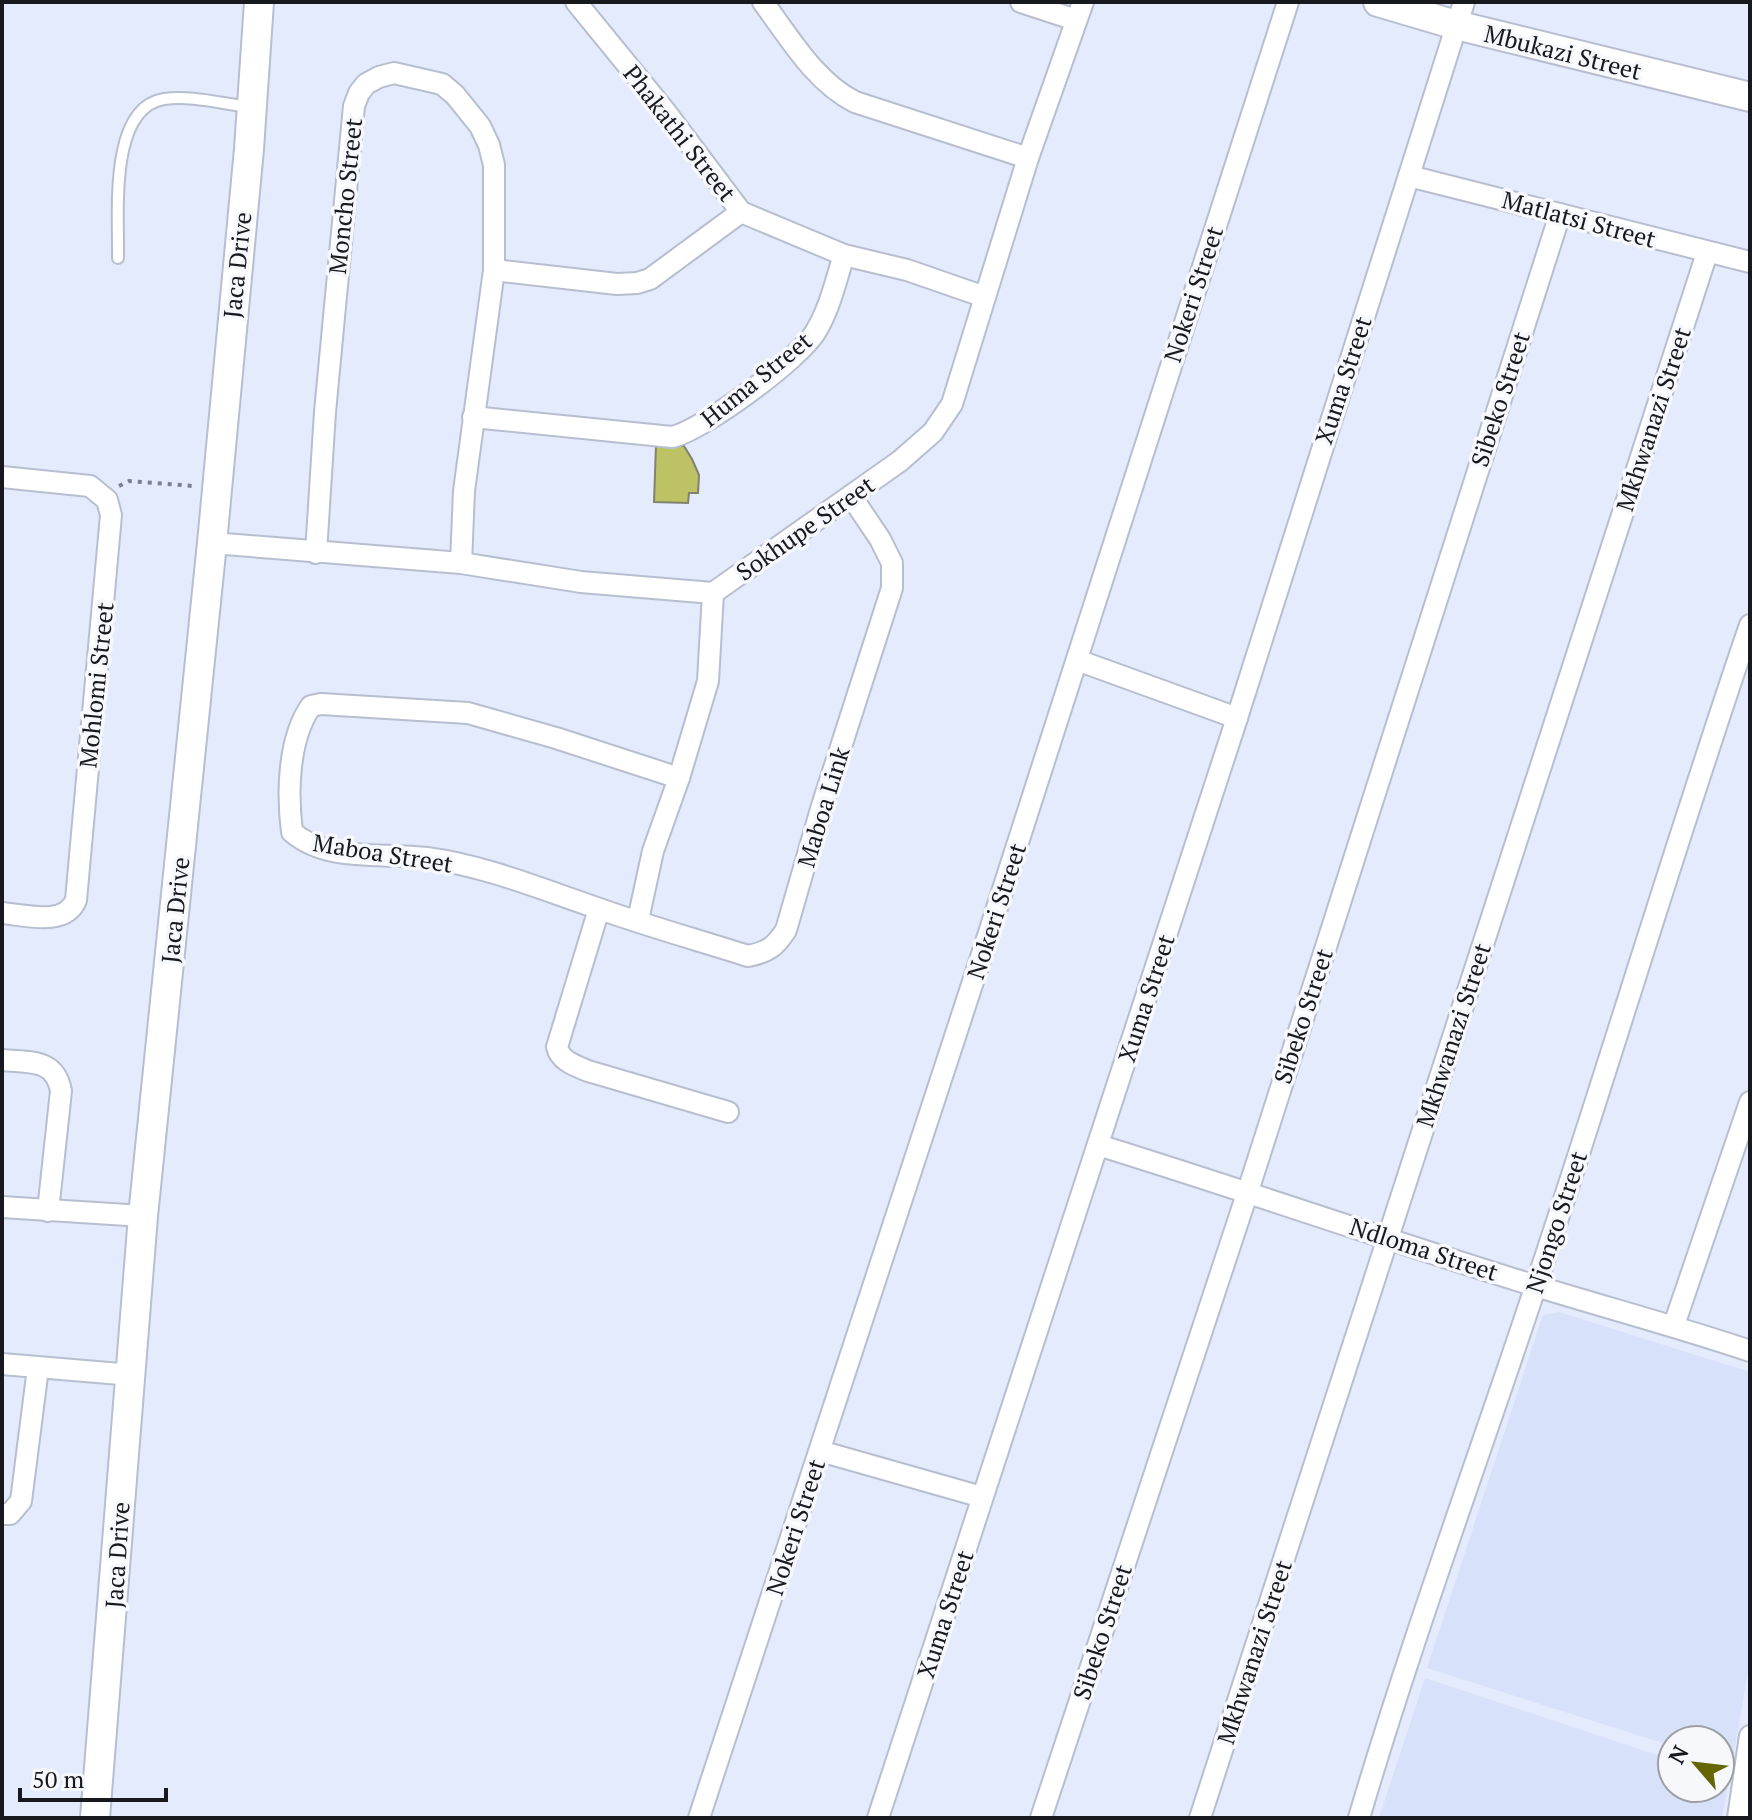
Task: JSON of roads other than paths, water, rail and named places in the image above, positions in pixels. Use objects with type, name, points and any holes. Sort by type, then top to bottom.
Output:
[{"type":"street","name":"Jaca Drive","points":[[95,1818],[143,1216],[212,543],[259,2]]},
{"type":"street","name":"Phakathi Street","points":[[576,2],[665,111],[741,212],[844,255],[907,270],[985,297]]},
{"type":"street","points":[[763,2],[815,69],[841,95],[1028,158]]},
{"type":"street","points":[[1021,2],[1080,11]]},
{"type":"street","name":"Nokeri Street","points":[[699,1818],[1288,2]]},
{"type":"street","name":"Mbukazi Street","points":[[1378,2],[1460,14],[1750,97]]},
{"type":"street","name":"Sokhupe Street","points":[[212,543],[461,563],[581,582],[713,593],[900,461],[933,432],[952,404],[1028,158],[1080,11]]},
{"type":"street","name":"Xuma Street","points":[[878,1818],[1237,718],[1460,14]]},
{"type":"street","name":"Moncho Street","points":[[316,553],[325,412],[354,106],[366,84],[394,73],[442,84],[455,95],[480,126],[494,165],[494,270],[464,491],[461,563]]},
{"type":"street","name":"Matlatsi Street","points":[[1409,176],[1750,262]]},
{"type":"street","points":[[494,270],[617,284],[637,283],[667,269],[741,212]]},
{"type":"street","name":"Sibeko Street","points":[[1041,1818],[1248,1191],[1560,214]]},
{"type":"street","name":"Mkhwanazi Street","points":[[1200,1818],[1707,253]]},
{"type":"street","name":"Huma Street","points":[[473,417],[672,437],[685,434],[716,415],[783,364],[815,334],[844,255]]},
{"type":"street","name":"Mohlomi Street","points":[[2,477],[90,486],[103,494],[111,507],[76,900],[69,911],[58,917],[2,913]]},
{"type":"street","name":"Maboa Link","points":[[599,909],[748,956],[767,952],[776,946],[786,930],[892,588],[892,563],[851,496]]},
{"type":"street","points":[[638,920],[653,851],[708,681],[713,593]]},
{"type":"street","name":"Njongo Street","points":[[1359,1818],[1452,1527],[1536,1286],[1750,625]]},
{"type":"street","points":[[1077,660],[1237,718]]},
{"type":"street","name":"Maboa Street","points":[[599,909],[481,869],[426,858],[323,849],[303,842],[292,832],[289,815],[292,763],[305,714],[311,706],[321,704],[468,713],[679,778]]},
{"type":"street","points":[[599,909],[557,1047],[558,1053],[588,1071],[728,1112]]},
{"type":"street","points":[[2,1060],[47,1067],[55,1072],[59,1081],[61,1091],[48,1211]]},
{"type":"street","points":[[1674,1325],[1750,1102]]},
{"type":"street","name":"Ndloma Street","points":[[1098,1145],[1536,1286],[1674,1325],[1750,1351]]},
{"type":"street","points":[[2,1207],[143,1216]]},
{"type":"street","points":[[2,1364],[132,1375]]},
{"type":"street","points":[[2,1514],[10,1514],[21,1501],[38,1368]]},
{"type":"street","points":[[820,1451],[982,1497]]},
{"type":"street","points":[[1738,1818],[1750,1736]]},
{"type":"lane","points":[[118,258],[124,143],[131,122],[139,111],[150,103],[166,99],[252,107]]}]
